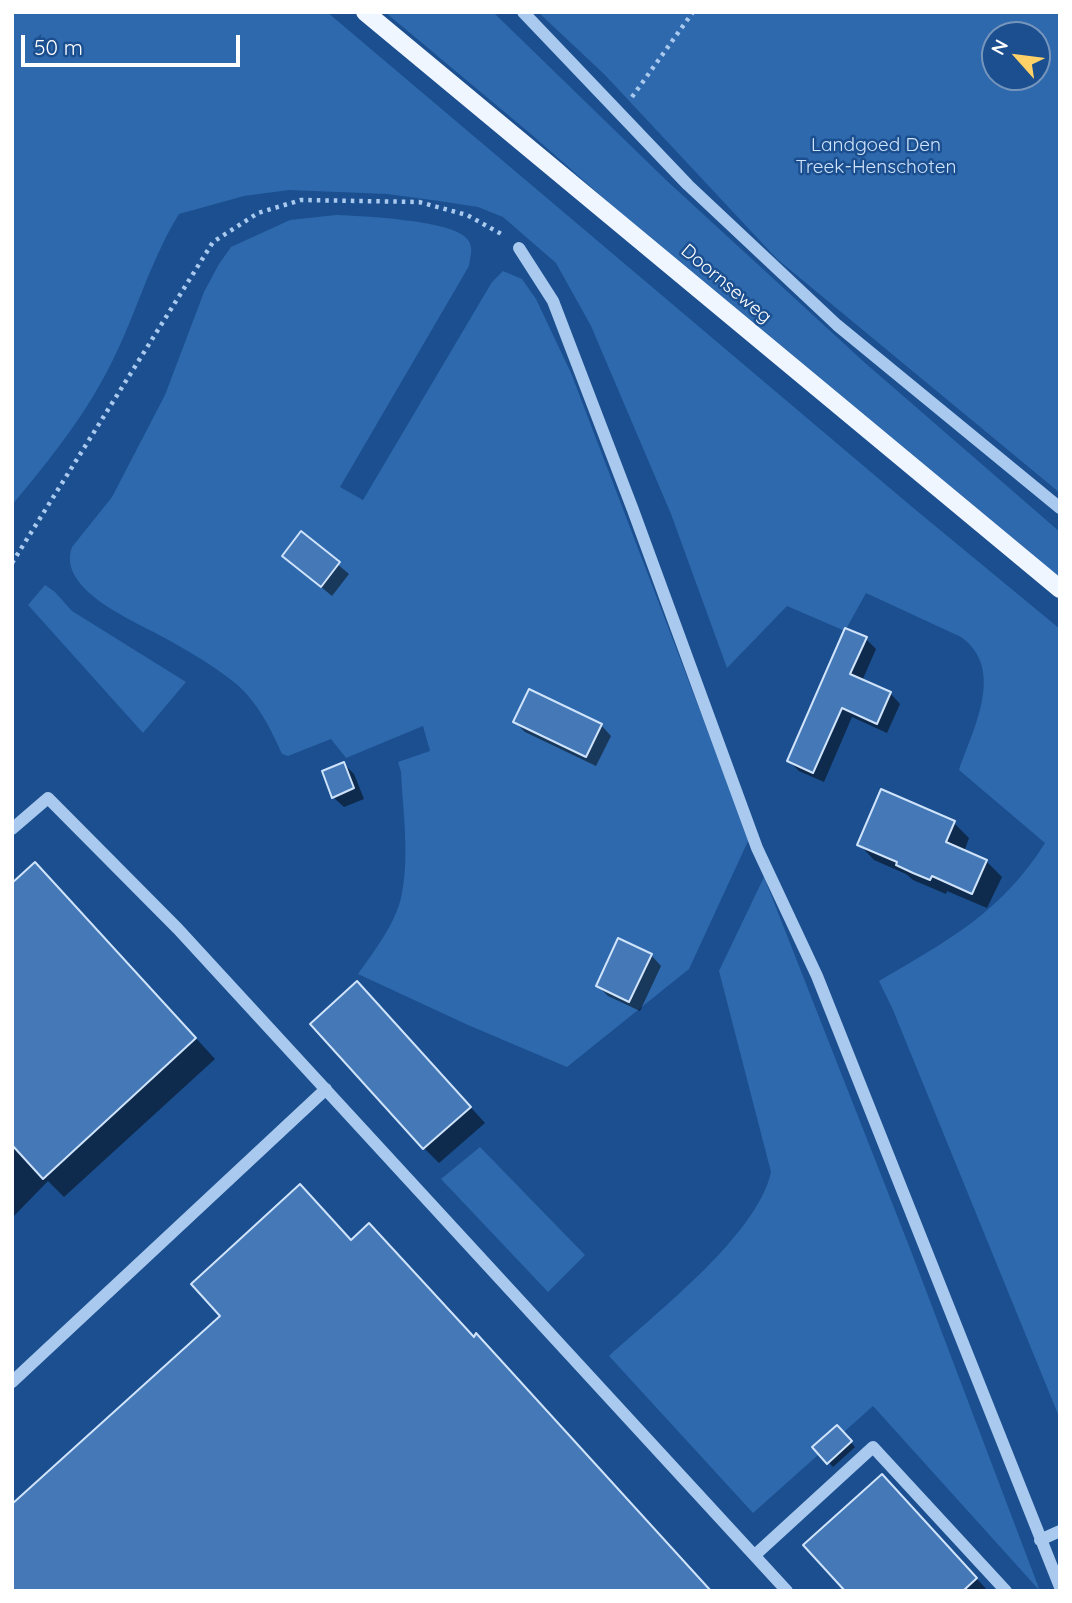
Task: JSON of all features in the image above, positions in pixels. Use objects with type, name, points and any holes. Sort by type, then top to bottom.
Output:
[{"type":"main road","name":"Doornseweg","points":[[365,12],[1060,589]]},
{"type":"street","points":[[523,12],[688,185],[836,325],[1060,508]]},
{"type":"street","points":[[519,248],[553,301],[757,848],[817,976],[1060,1587]]},
{"type":"street","points":[[12,829],[48,798],[178,929],[788,1591]]},
{"type":"street","points":[[12,1382],[326,1089]]},
{"type":"street","points":[[755,1555],[873,1447],[1006,1591]]},
{"type":"street","points":[[1040,1540],[1060,1531]]},
{"type":"path","points":[[621,113],[693,12]]},
{"type":"path","points":[[12,563],[213,242],[258,213],[301,200],[419,202],[467,215],[509,238],[519,248]]},
{"type":"green space","points":[[12,12],[327,12],[1060,629],[1060,1419],[879,981],[950,938],[991,907],[1028,867],[1045,843],[959,770],[982,700],[982,666],[974,650],[961,637],[866,593],[845,631],[787,606],[727,668],[671,514],[591,326],[556,263],[503,217],[478,207],[439,201],[387,194],[289,190],[244,196],[179,214],[158,254],[114,359],[93,396],[60,444],[12,505]]},
{"type":"green space","points":[[385,12],[493,12],[666,180],[864,362],[1060,532],[1060,582],[642,232],[532,135]]},
{"type":"green space","name":"Landgoed Den Treek-Henschoten","points":[[538,12],[1060,12],[1060,493],[777,259],[604,74]]},
{"type":"green space","points":[[336,215],[406,220],[446,228],[460,233],[468,240],[471,249],[469,266],[340,487],[363,500],[492,282],[503,271],[522,279],[536,299],[571,373],[749,839],[689,969],[567,1067],[358,974],[389,928],[401,898],[405,851],[401,772],[398,762],[430,751],[423,726],[346,758],[331,739],[288,756],[282,754],[268,725],[243,690],[191,653],[101,602],[86,590],[70,563],[72,547],[112,497],[165,395],[204,292],[231,247],[290,220]]},
{"type":"green space","points":[[45,585],[72,611],[186,682],[143,733],[28,605]]},
{"type":"green space","points":[[764,877],[911,1251],[1040,1591],[873,1406],[753,1513],[609,1356],[703,1271],[726,1246],[747,1221],[762,1196],[771,1172],[719,971]]},
{"type":"green space","points":[[480,1147],[585,1255],[548,1292],[441,1179]]},
{"type":"building","points":[[301,531],[340,562],[321,587],[282,556]]},
{"type":"building","points":[[845,628],[867,637],[850,674],[891,692],[877,724],[842,708],[813,773],[787,761]]},
{"type":"building","points":[[529,689],[602,724],[586,757],[513,722]]},
{"type":"building","points":[[344,762],[354,788],[332,798],[322,771]]},
{"type":"building","points":[[881,789],[955,821],[946,842],[987,860],[972,894],[932,876],[930,880],[913,873],[896,865],[897,862],[857,845]]},
{"type":"building","points":[[35,862],[196,1038],[43,1179],[12,1145],[12,883]]},
{"type":"building","points":[[618,938],[652,954],[629,1002],[596,986]]},
{"type":"building","points":[[357,981],[471,1107],[423,1149],[310,1024]]},
{"type":"building","points":[[300,1184],[351,1240],[369,1223],[474,1337],[476,1333],[711,1591],[12,1591],[12,1504],[220,1316],[191,1284]]},
{"type":"building","points":[[837,1425],[852,1441],[827,1464],[812,1447]]},
{"type":"building","points":[[882,1474],[977,1578],[963,1591],[845,1591],[803,1545]]}]
